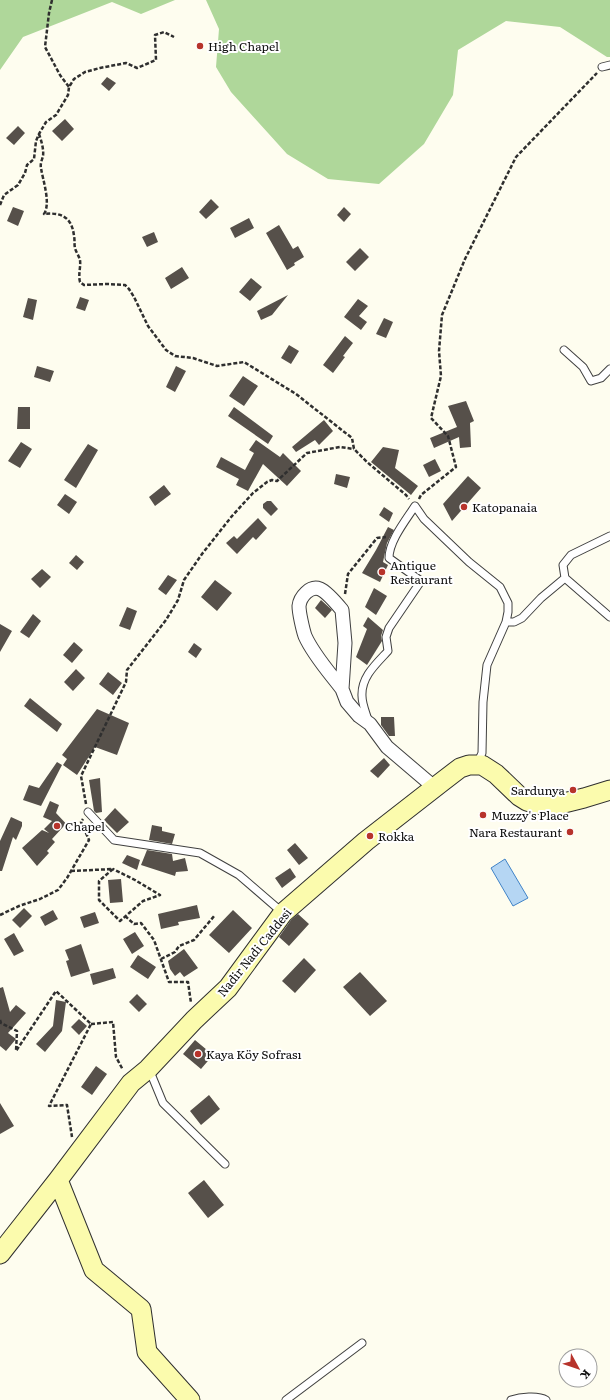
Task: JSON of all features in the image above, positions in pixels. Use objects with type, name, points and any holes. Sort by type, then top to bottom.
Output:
[{"type":"street","points":[[342,689],[345,643],[342,610],[320,589],[314,589],[305,594],[299,606],[305,636],[324,666],[342,689],[347,702],[359,716],[370,724],[387,747],[434,787]]},
{"type":"street","points":[[477,764],[496,774],[519,796],[536,804],[556,805],[610,790]]},
{"type":"street","name":"Nadir Nadi Caddesi","points":[[0,1254],[131,1083],[148,1069],[194,1020],[228,988],[283,913],[366,841],[434,787],[460,768],[477,764]]},
{"type":"street","points":[[58,1180],[94,1270],[141,1309],[147,1352],[190,1400]]},
{"type":"lane","points":[[602,67],[610,65]]},
{"type":"lane","points":[[564,350],[583,368],[591,381],[601,378],[610,369]]},
{"type":"lane","points":[[370,724],[362,697],[363,685],[368,674],[388,651],[386,637],[388,628],[421,581],[389,558],[389,553],[396,536],[415,506],[424,519],[470,562],[500,587],[508,603],[506,622],[487,665],[483,702],[482,753],[477,764]]},
{"type":"lane","points":[[610,536],[571,555],[563,565],[565,578],[610,617]]},
{"type":"lane","points":[[506,622],[514,622],[522,618],[541,598],[565,578]]},
{"type":"lane","points":[[88,812],[114,840],[200,853],[239,875],[283,913]]},
{"type":"lane","points":[[148,1069],[164,1103],[226,1164]]},
{"type":"lane","points":[[286,1400],[362,1343]]},
{"type":"lane","points":[[511,1400],[516,1398],[543,1398],[546,1400]]},
{"type":"path","points":[[52,0],[45,47],[60,75],[69,87]]},
{"type":"path","points":[[0,205],[4,195],[18,185],[25,173],[27,165],[34,159],[36,141],[39,134],[46,122],[56,115],[68,95],[69,87],[74,79],[85,72],[100,68],[126,63],[137,68],[146,65],[156,60],[155,36],[164,32],[174,38]]},
{"type":"path","points":[[39,134],[43,154],[41,166],[46,189],[46,211],[44,214],[53,213],[63,215],[70,222],[74,234],[75,247],[80,260],[80,282],[84,284],[125,285],[134,297],[148,326],[166,350],[175,356],[193,358],[217,366],[244,362],[286,387],[352,438],[354,449],[406,495],[415,506],[421,495],[456,467],[448,436],[431,418],[441,376],[439,351],[442,315],[465,259],[516,157],[602,67]]},
{"type":"path","points":[[0,915],[58,890],[67,878],[89,840],[81,822],[88,812],[81,776],[126,682],[127,670],[166,620],[178,600],[184,580],[202,554],[232,516],[253,493],[267,482],[272,480],[278,481],[306,453],[340,447],[354,449]]},
{"type":"path","points":[[342,610],[348,574],[377,538],[396,536]]},
{"type":"path","points":[[70,871],[113,869],[160,895],[143,901],[120,921],[99,900],[99,881],[113,869]]},
{"type":"path","points":[[161,959],[175,952],[178,946],[194,940],[215,915]]},
{"type":"path","points":[[125,916],[134,924],[141,924],[154,940],[169,982],[188,982],[194,1020]]},
{"type":"path","points":[[0,1020],[1,1023],[17,1031],[16,1051],[56,991],[91,1024],[113,1022],[116,1056],[131,1083]]},
{"type":"path","points":[[75,1157],[66,1105],[49,1106],[91,1024]]},
{"type":"green space","points":[[0,0],[175,0],[141,14],[112,2],[23,37],[0,70]]},
{"type":"green space","points":[[206,0],[610,0],[610,57],[607,57],[560,27],[506,21],[458,50],[453,95],[424,144],[379,184],[328,179],[287,154],[231,92],[216,67],[219,29]]},
{"type":"water","points":[[505,859],[528,898],[513,906],[491,868]]},
{"type":"building","points":[[107,77],[116,83],[109,91],[101,84]]},
{"type":"building","points":[[65,119],[74,129],[62,141],[52,131]]},
{"type":"building","points":[[18,126],[25,133],[14,145],[6,138]]},
{"type":"building","points":[[211,199],[219,207],[206,219],[199,212]]},
{"type":"building","points":[[13,207],[24,211],[18,226],[7,221]]},
{"type":"building","points":[[344,207],[351,214],[344,222],[337,215]]},
{"type":"building","points":[[249,218],[254,228],[235,238],[230,228]]},
{"type":"building","points":[[279,225],[293,249],[298,246],[304,257],[294,263],[295,265],[287,270],[266,233]]},
{"type":"building","points":[[154,232],[158,242],[147,247],[142,237]]},
{"type":"building","points":[[360,248],[369,257],[355,271],[346,262]]},
{"type":"building","points":[[182,267],[189,278],[171,289],[165,278]]},
{"type":"building","points":[[251,278],[262,287],[250,301],[239,292]]},
{"type":"building","points":[[288,295],[272,315],[261,320],[257,311]]},
{"type":"building","points":[[80,297],[89,300],[85,311],[76,308]]},
{"type":"building","points":[[28,298],[37,300],[33,320],[23,317]]},
{"type":"building","points":[[358,299],[368,306],[359,316],[367,322],[361,330],[344,317]]},
{"type":"building","points":[[384,318],[393,322],[386,338],[376,334]]},
{"type":"building","points":[[345,336],[353,343],[333,373],[323,365]]},
{"type":"building","points":[[289,345],[299,351],[291,364],[281,358]]},
{"type":"building","points":[[37,366],[54,371],[50,382],[34,377]]},
{"type":"building","points":[[176,366],[186,371],[175,392],[166,387]]},
{"type":"building","points":[[243,376],[258,386],[244,406],[229,396]]},
{"type":"building","points":[[466,401],[474,421],[470,423],[471,447],[460,448],[459,437],[434,448],[430,438],[457,427],[448,406]]},
{"type":"building","points":[[18,407],[30,407],[30,429],[17,429]]},
{"type":"building","points":[[234,407],[273,436],[268,444],[228,416]]},
{"type":"building","points":[[324,420],[333,431],[319,445],[315,440],[296,452],[292,447]]},
{"type":"building","points":[[256,440],[280,457],[283,453],[301,471],[287,486],[263,464],[248,491],[236,485],[239,479],[216,467],[221,457],[245,470],[254,453],[249,450]]},
{"type":"building","points":[[21,442],[32,449],[20,468],[8,461]]},
{"type":"building","points":[[88,444],[98,450],[76,488],[64,480]]},
{"type":"building","points":[[383,447],[399,450],[395,468],[418,486],[411,495],[371,462]]},
{"type":"building","points":[[435,459],[441,471],[429,477],[423,465]]},
{"type":"building","points":[[336,474],[350,477],[347,488],[334,484]]},
{"type":"building","points":[[468,476],[481,488],[452,521],[443,504]]},
{"type":"building","points":[[164,485],[171,494],[155,506],[149,497]]},
{"type":"building","points":[[65,494],[77,502],[69,514],[57,505]]},
{"type":"building","points":[[267,501],[271,501],[278,509],[271,516],[263,508],[263,504]]},
{"type":"building","points":[[384,507],[393,513],[389,522],[379,515]]},
{"type":"building","points":[[258,518],[267,528],[256,540],[253,537],[237,554],[226,543],[234,536],[237,539]]},
{"type":"building","points":[[388,527],[394,530],[387,543],[383,562],[388,565],[380,582],[362,573]]},
{"type":"building","points":[[76,555],[84,562],[77,570],[69,563]]},
{"type":"building","points":[[42,569],[51,577],[40,588],[31,579]]},
{"type":"building","points":[[168,575],[177,580],[166,595],[158,589]]},
{"type":"building","points":[[215,580],[232,593],[217,611],[201,597]]},
{"type":"building","points":[[374,588],[387,596],[376,615],[365,607]]},
{"type":"building","points":[[321,600],[332,610],[325,618],[315,608]]},
{"type":"building","points":[[127,607],[137,611],[130,630],[119,626]]},
{"type":"building","points":[[33,614],[41,621],[29,638],[20,632]]},
{"type":"building","points":[[368,617],[383,630],[381,636],[382,641],[367,665],[356,657],[367,629],[363,626]]},
{"type":"building","points":[[0,624],[12,631],[0,652]]},
{"type":"building","points":[[74,642],[83,650],[72,663],[63,655]]},
{"type":"building","points":[[194,643],[202,649],[196,658],[188,652]]},
{"type":"building","points":[[76,669],[85,678],[73,691],[64,682]]},
{"type":"building","points":[[108,672],[122,683],[113,695],[99,684]]},
{"type":"building","points":[[30,698],[62,724],[57,732],[24,706]]},
{"type":"building","points":[[97,709],[129,723],[117,755],[95,747],[77,775],[63,765],[67,759],[62,755]]},
{"type":"building","points":[[381,717],[394,717],[395,736],[389,736],[381,725]]},
{"type":"building","points":[[384,758],[390,765],[378,778],[370,771]]},
{"type":"building","points":[[57,762],[62,765],[41,806],[23,800],[29,785],[39,788]]},
{"type":"building","points":[[100,778],[102,812],[96,813],[94,811],[89,780]]},
{"type":"building","points":[[50,801],[59,805],[56,813],[71,829],[64,826],[52,839],[55,842],[47,851],[49,853],[37,866],[22,848],[42,830],[49,833],[44,829],[52,821],[43,817]]},
{"type":"building","points":[[115,808],[129,822],[117,833],[104,820]]},
{"type":"building","points":[[11,817],[22,822],[22,826],[16,840],[13,837],[2,871],[0,871],[0,841]]},
{"type":"building","points":[[152,825],[162,827],[162,831],[175,834],[172,844],[149,840]]},
{"type":"building","points":[[295,843],[308,858],[299,865],[287,850]]},
{"type":"building","points":[[147,850],[172,854],[173,861],[185,858],[188,871],[176,872],[175,876],[141,865]]},
{"type":"building","points":[[127,855],[140,860],[137,870],[122,863]]},
{"type":"building","points":[[290,868],[296,877],[282,888],[275,878]]},
{"type":"building","points":[[121,879],[123,902],[110,903],[108,880]]},
{"type":"building","points":[[197,905],[200,918],[178,922],[179,925],[161,929],[158,914]]},
{"type":"building","points":[[24,908],[32,916],[20,928],[12,920]]},
{"type":"building","points":[[53,910],[58,919],[45,926],[40,917]]},
{"type":"building","points":[[233,910],[252,928],[229,953],[209,935]]},
{"type":"building","points":[[95,912],[99,923],[84,928],[80,917]]},
{"type":"building","points":[[298,914],[309,924],[289,946],[279,937],[291,920]]},
{"type":"building","points":[[135,932],[144,946],[132,954],[123,939]]},
{"type":"building","points":[[14,933],[24,951],[14,956],[4,939]]},
{"type":"building","points":[[81,944],[90,971],[71,977],[66,961],[69,960],[65,950]]},
{"type":"building","points":[[184,949],[198,968],[184,977],[180,972],[175,976],[170,969],[168,961]]},
{"type":"building","points":[[138,955],[156,967],[148,979],[130,967]]},
{"type":"building","points":[[304,958],[316,970],[295,993],[282,981]]},
{"type":"building","points":[[113,968],[116,978],[93,985],[90,974]]},
{"type":"building","points":[[360,972],[387,1001],[370,1016],[343,987]]},
{"type":"building","points":[[3,987],[10,1012],[16,1005],[26,1013],[8,1033],[16,1039],[6,1051],[0,1046],[0,988]]},
{"type":"building","points":[[137,994],[147,1004],[139,1012],[129,1002]]},
{"type":"building","points":[[56,1000],[66,1002],[62,1031],[45,1052],[36,1044],[53,1026]]},
{"type":"building","points":[[79,1019],[87,1026],[79,1035],[71,1027]]},
{"type":"building","name":"Kaya Köy Sofrası","points":[[195,1040],[213,1055],[201,1069],[183,1054]]},
{"type":"building","points":[[96,1066],[107,1074],[92,1095],[81,1087]]},
{"type":"building","points":[[209,1095],[220,1109],[201,1125],[190,1111]]},
{"type":"building","points":[[0,1103],[14,1126],[0,1134]]},
{"type":"building","points":[[204,1180],[224,1205],[208,1218],[188,1193]]},
{"type":"place","name":"High Chapel","points":[[200,46]]},
{"type":"place","name":"Katopanaia","points":[[464,507]]},
{"type":"place","name":"Antique Restaurant","points":[[382,572]]},
{"type":"place","name":"Sardunya","points":[[573,790]]},
{"type":"place","name":"Muzzy's Place","points":[[483,815]]},
{"type":"place","name":"Chapel","points":[[57,826]]},
{"type":"place","name":"Nara Restaurant","points":[[570,832]]},
{"type":"place","name":"Rokka","points":[[370,836]]},
{"type":"place","name":"Kaya Köy Sofrası","points":[[198,1054]]}]
